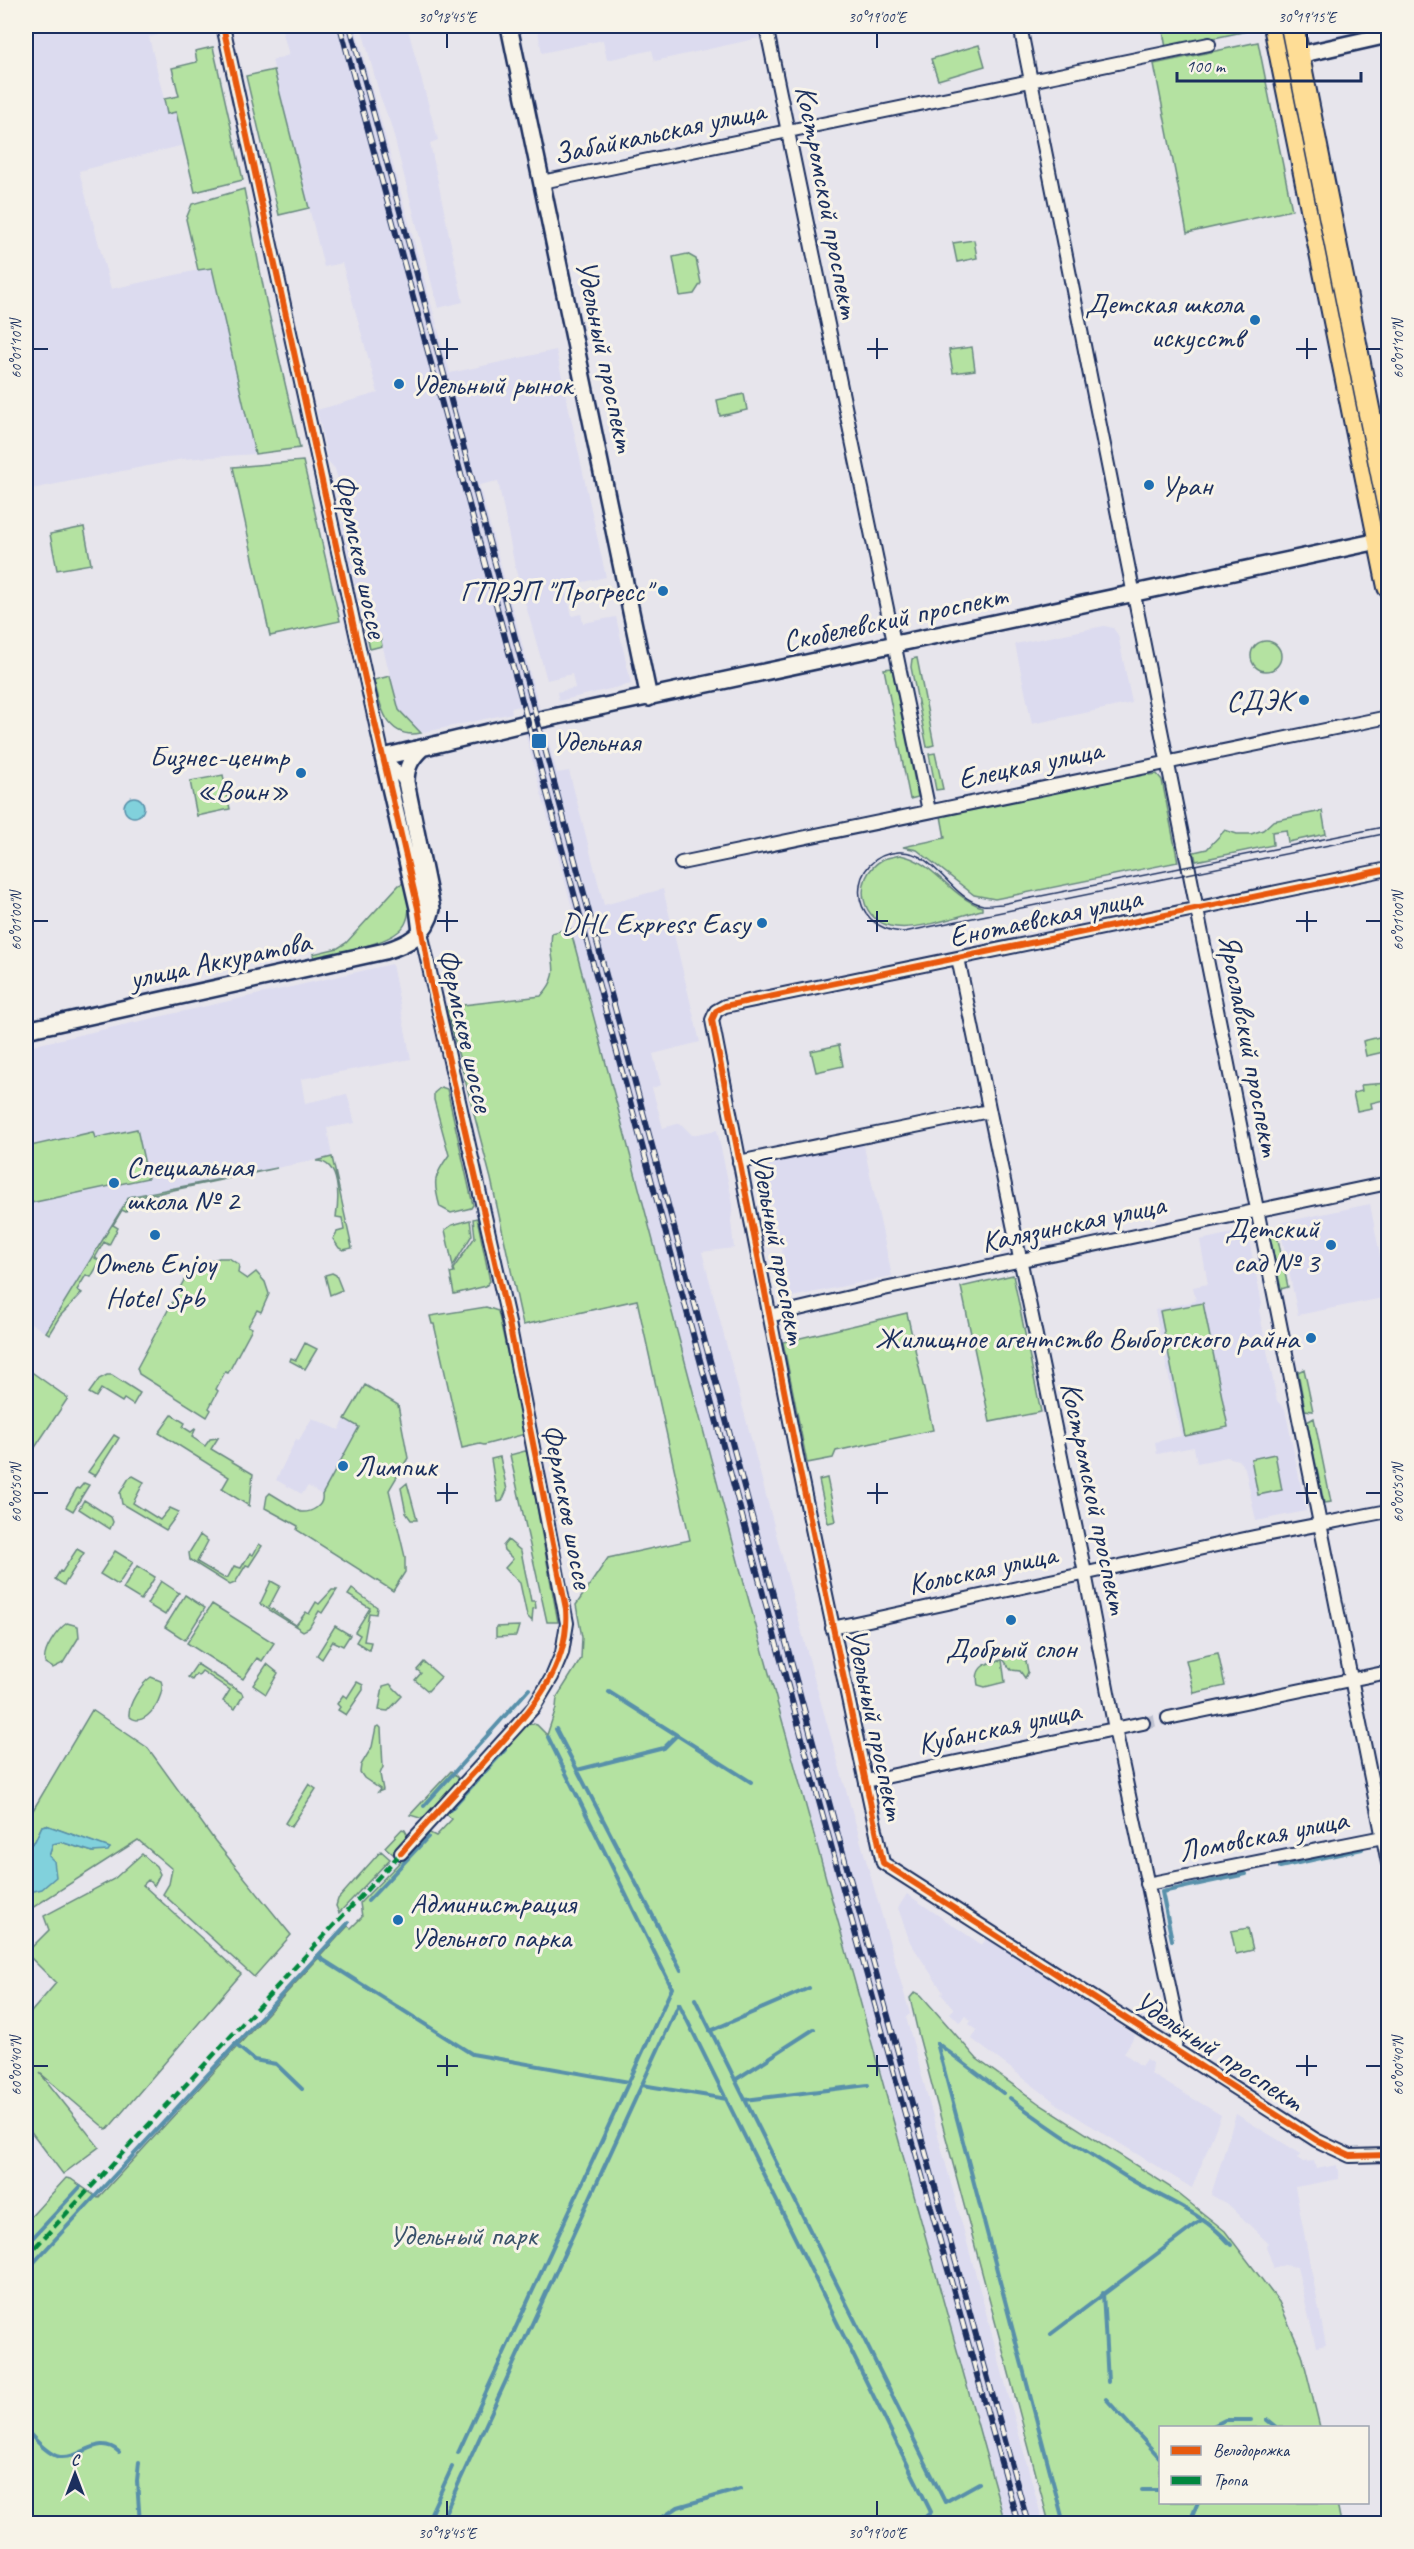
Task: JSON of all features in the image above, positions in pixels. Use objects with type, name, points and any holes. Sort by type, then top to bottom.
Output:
[{"type":"main road","points":[[1274,26],[1290,57],[1389,504]]},
{"type":"main road","points":[[1293,26],[1290,57],[1384,540],[1389,587]]},
{"type":"street","name":"Фермское шоссе","points":[[223,26],[369,697],[509,1323],[567,1623],[562,1653],[552,1677],[534,1707],[401,1853]]},
{"type":"street","name":"Удельный проспект","points":[[509,26],[649,698]]},
{"type":"street","name":"Костромской проспект","points":[[766,26],[928,811]]},
{"type":"street","name":"Ярославский проспект","points":[[1020,26],[1257,1210],[1386,1837],[1389,1863]]},
{"type":"street","points":[[1290,57],[1389,35]]},
{"type":"street","name":"Забайкальская улица","points":[[542,182],[1209,44]]},
{"type":"street","name":"Скобелевский проспект","points":[[383,757],[1384,540]]},
{"type":"street","name":"Елецкая улица","points":[[681,863],[1389,717]]},
{"type":"street","points":[[406,782],[409,763],[422,748]]},
{"type":"street","name":"Фермское шоссе","points":[[383,757],[406,782],[432,909],[421,932]]},
{"type":"street","name":"Енотаевская улица","points":[[713,1015],[725,1006],[1389,869]]},
{"type":"street","name":"улица Аккуратова","points":[[26,1030],[385,951],[413,940],[421,932]]},
{"type":"street","name":"Костромской проспект","points":[[958,958],[1179,2033],[1174,2048]]},
{"type":"street","name":"Удельный проспект","points":[[713,1015],[712,1025],[769,1316],[880,1857],[885,1865],[1316,2140],[1339,2152],[1364,2157],[1389,2155]]},
{"type":"street","points":[[739,1162],[989,1111]]},
{"type":"street","name":"Калязинская улица","points":[[769,1316],[1020,1260],[1389,1183]]},
{"type":"street","name":"Кольская улица","points":[[832,1628],[1085,1573],[1389,1511]]},
{"type":"street","points":[[1168,1718],[1389,1672]]},
{"type":"street","name":"Кубанская улица","points":[[866,1781],[1143,1723]]},
{"type":"street","name":"Ломовская улица","points":[[1147,1884],[1386,1837]]},
{"type":"shaded area","points":[[26,26],[156,26],[158,35],[149,37],[167,113],[176,112],[184,145],[79,171],[111,289],[212,267],[255,454],[183,459],[26,490]]},
{"type":"shaded area","points":[[281,26],[355,26],[450,373],[556,350],[606,577],[565,586],[572,616],[581,614],[583,623],[616,617],[631,684],[559,701],[557,692],[575,688],[572,674],[547,680],[515,567],[498,481],[479,485],[557,773],[569,771],[604,905],[663,889],[700,1042],[653,1054],[661,1085],[652,1088],[663,1128],[680,1123],[692,1135],[717,1130],[733,1204],[731,1221],[734,1248],[702,1252],[814,1678],[910,2014],[906,2017],[1043,2523],[1005,2523],[739,1565],[570,928],[577,926],[520,706],[511,708],[512,713],[421,733],[399,710],[380,636],[364,622],[341,529],[346,508],[335,469],[328,461],[317,410],[378,393],[342,263],[324,267],[272,60],[289,55]]},
{"type":"shaded area","points":[[361,26],[407,26],[438,140],[430,143],[463,302],[438,308],[391,125],[380,96]]},
{"type":"shaded area","points":[[537,26],[756,26],[759,38],[655,61],[652,50],[607,60],[603,40],[542,53]]},
{"type":"shaded area","points":[[1104,626],[1113,628],[1118,635],[1132,703],[1032,724],[1015,644]]},
{"type":"shaded area","name":"Специальная школа № 2","points":[[392,964],[411,1059],[301,1079],[305,1103],[347,1094],[355,1123],[327,1128],[332,1157],[129,1197],[46,1333],[26,1320],[26,1047]]},
{"type":"shaded area","points":[[863,1142],[892,1276],[792,1297],[763,1163]]},
{"type":"shaded area","name":"Детский сад № 3","points":[[1370,1204],[1388,1297],[1298,1315],[1279,1223]]},
{"type":"shaded area","points":[[1247,1230],[1262,1304],[1259,1310],[1277,1401],[1285,1409],[1306,1511],[1256,1521],[1245,1468],[1238,1460],[1227,1457],[1197,1463],[1194,1447],[1157,1454],[1155,1442],[1181,1436],[1155,1310],[1196,1301],[1193,1287],[1208,1284],[1200,1240]]},
{"type":"shaded area","points":[[398,1416],[323,1500],[322,1495],[308,1486],[302,1494],[276,1480],[296,1439],[299,1440],[312,1418],[339,1430],[345,1419],[355,1424]]},
{"type":"shaded area","points":[[907,1894],[982,1945],[987,1937],[1135,2035],[1124,2053],[1141,2066],[1146,2059],[1152,2063],[1151,2074],[1221,2115],[1192,2188],[1064,2109],[972,2039],[977,2030],[969,2024],[971,2021],[966,2016],[959,2022],[950,2013],[954,2009],[941,1994],[943,1992],[910,1942],[898,1908]]},
{"type":"shaded area","points":[[1236,2114],[1301,2154],[1298,2158],[1304,2162],[1314,2161],[1316,2169],[1337,2165],[1339,2179],[1295,2187],[1326,2345],[1316,2347],[1297,2267],[1284,2265],[1274,2269],[1266,2246],[1268,2243],[1229,2205],[1211,2195]]},
{"type":"green space","points":[[1162,26],[1256,26],[1257,29],[1166,48]]},
{"type":"green space","points":[[1258,42],[1292,210],[1187,233],[1154,64]]},
{"type":"green space","points":[[979,45],[985,66],[938,80],[931,59]]},
{"type":"green space","points":[[213,47],[243,180],[195,192],[176,112],[167,114],[164,99],[179,96],[172,68],[197,62],[195,51]]},
{"type":"green space","points":[[274,70],[309,208],[279,215],[246,76]]},
{"type":"green space","points":[[244,189],[266,301],[300,448],[255,454],[212,268],[198,270],[186,219],[192,204]]},
{"type":"green space","points":[[974,240],[977,258],[957,262],[953,243]]},
{"type":"green space","points":[[687,254],[696,259],[701,283],[694,294],[680,296],[673,257]]},
{"type":"green space","points":[[972,347],[975,370],[953,373],[949,350]]},
{"type":"green space","points":[[744,394],[747,410],[720,416],[717,400]]},
{"type":"green space","points":[[303,461],[340,621],[270,636],[233,467]]},
{"type":"green space","points":[[84,527],[91,564],[57,570],[50,534]]},
{"type":"green space","points":[[364,622],[380,636],[382,646],[370,649]]},
{"type":"green space","points":[[1266,641],[1277,645],[1281,656],[1277,667],[1266,671],[1255,667],[1251,656],[1255,645]]},
{"type":"green space","points":[[917,658],[934,745],[927,747],[911,667],[912,659]]},
{"type":"green space","points":[[892,668],[918,797],[910,799],[884,669]]},
{"type":"green space","points":[[390,676],[399,710],[421,733],[409,734],[400,731],[387,719],[379,701],[374,680]]},
{"type":"green space","points":[[935,753],[943,789],[936,790],[929,754]]},
{"type":"green space","points":[[1148,773],[1149,775],[1157,774],[1162,780],[1178,862],[995,899],[974,895],[917,850],[903,847],[945,838],[941,816]]},
{"type":"green space","points":[[223,775],[230,809],[197,816],[190,781]]},
{"type":"green space","points":[[1322,811],[1326,834],[1288,842],[1286,830],[1272,832],[1273,845],[1196,861],[1194,852],[1207,849],[1225,830],[1237,834],[1251,834],[1263,830],[1273,821]]},
{"type":"green space","points":[[900,855],[923,864],[960,895],[982,907],[982,910],[927,925],[906,927],[884,924],[874,918],[864,899],[863,888],[866,878],[872,868],[882,860]]},
{"type":"green space","points":[[406,882],[408,914],[405,924],[399,931],[377,942],[314,958],[313,954],[338,948],[346,943],[399,885]]},
{"type":"green space","name":"Удельный парк","points":[[570,928],[739,1565],[1005,2523],[26,2523],[26,2222],[66,2178],[71,2179],[98,2198],[348,1926],[351,1928],[362,1917],[360,1903],[426,1835],[430,1833],[436,1836],[452,1819],[445,1813],[525,1725],[530,1723],[537,1725],[547,1735],[556,1708],[557,1697],[581,1659],[582,1637],[576,1605],[608,1558],[690,1540],[637,1300],[523,1325],[491,1179],[446,1007],[541,996],[548,987],[554,972],[552,933]]},
{"type":"green space","points":[[1387,1035],[1388,1051],[1366,1056],[1363,1041]]},
{"type":"green space","points":[[839,1045],[843,1066],[816,1072],[811,1051]]},
{"type":"green space","points":[[1388,1083],[1388,1099],[1371,1103],[1372,1108],[1357,1111],[1353,1093],[1362,1091],[1361,1085]]},
{"type":"green space","points":[[441,1087],[447,1089],[473,1205],[471,1208],[451,1213],[440,1207],[436,1191],[437,1175],[449,1155],[434,1100],[434,1093]]},
{"type":"green space","points":[[137,1129],[148,1178],[26,1204],[26,1147],[93,1132],[95,1138]]},
{"type":"green space","points":[[332,1157],[352,1248],[343,1250],[333,1239],[337,1232],[344,1230],[342,1218],[336,1217],[338,1192],[334,1174],[330,1167],[316,1161]]},
{"type":"green space","points":[[277,1168],[136,1198],[126,1212],[122,1210],[113,1225],[118,1228],[109,1245],[104,1242],[95,1258],[100,1261],[91,1277],[86,1275],[77,1290],[82,1293],[60,1316],[49,1334],[46,1332],[129,1197]]},
{"type":"green space","points":[[477,1218],[490,1281],[486,1286],[454,1294],[450,1273],[454,1272],[453,1269],[475,1237],[473,1219]]},
{"type":"green space","points":[[470,1220],[472,1235],[453,1266],[445,1230],[452,1225]]},
{"type":"green space","points":[[1268,1228],[1276,1230],[1288,1287],[1281,1289]]},
{"type":"green space","points":[[219,1258],[229,1258],[239,1265],[238,1273],[247,1279],[256,1272],[265,1282],[269,1294],[261,1312],[257,1310],[248,1326],[252,1328],[228,1373],[225,1372],[216,1389],[218,1391],[207,1417],[139,1374],[137,1368],[189,1271],[195,1266]]},
{"type":"green space","points":[[332,1273],[336,1275],[342,1290],[330,1295],[325,1275]]},
{"type":"green space","points":[[1013,1275],[1041,1412],[990,1422],[961,1287]]},
{"type":"green space","points":[[1203,1303],[1228,1427],[1185,1436],[1160,1311]]},
{"type":"green space","points":[[486,1307],[498,1311],[525,1434],[484,1445],[462,1448],[434,1324],[430,1316]]},
{"type":"green space","points":[[907,1313],[933,1430],[836,1451],[833,1458],[807,1463],[783,1342]]},
{"type":"green space","points":[[305,1343],[317,1349],[305,1369],[290,1361],[291,1358],[296,1360]]},
{"type":"green space","points":[[26,1368],[68,1398],[26,1461]]},
{"type":"green space","points":[[1304,1369],[1313,1411],[1305,1410],[1298,1372]]},
{"type":"green space","points":[[112,1375],[140,1393],[133,1405],[124,1399],[122,1402],[101,1389],[96,1397],[89,1393],[99,1379]]},
{"type":"green space","points":[[365,1385],[398,1405],[408,1458],[389,1490],[405,1557],[405,1572],[393,1591],[297,1530],[298,1526],[265,1508],[267,1496],[270,1493],[301,1512],[313,1510],[319,1505],[322,1495],[359,1427],[345,1419]]},
{"type":"green space","points":[[172,1415],[185,1423],[183,1427],[191,1432],[196,1428],[192,1437],[205,1446],[210,1439],[218,1438],[211,1449],[253,1474],[249,1506],[222,1489],[229,1477],[159,1433]]},
{"type":"green space","points":[[1314,1418],[1331,1502],[1324,1503],[1307,1422]]},
{"type":"green space","points":[[114,1435],[119,1438],[95,1476],[88,1472]]},
{"type":"green space","points":[[525,1451],[558,1622],[547,1622],[510,1455]]},
{"type":"green space","points":[[1275,1454],[1282,1490],[1258,1495],[1251,1459]]},
{"type":"green space","points":[[500,1457],[507,1490],[502,1501],[498,1502],[491,1459]]},
{"type":"green space","points":[[133,1476],[144,1482],[133,1503],[160,1520],[170,1508],[179,1512],[166,1530],[122,1504],[120,1493],[129,1478]]},
{"type":"green space","points":[[827,1478],[836,1521],[828,1523],[819,1480]]},
{"type":"green space","points":[[84,1483],[89,1485],[73,1511],[66,1507],[77,1488],[79,1489]]},
{"type":"green space","points":[[407,1483],[417,1520],[411,1520],[406,1513],[401,1488]]},
{"type":"green space","points":[[84,1500],[111,1517],[113,1522],[110,1529],[79,1509]]},
{"type":"green space","points":[[200,1535],[208,1541],[197,1562],[224,1578],[228,1577],[234,1566],[241,1568],[259,1544],[262,1546],[249,1566],[246,1565],[235,1583],[230,1585],[190,1560],[189,1553]]},
{"type":"green space","points":[[508,1540],[521,1551],[531,1601],[535,1601],[536,1608],[533,1609],[532,1621],[527,1616],[520,1583],[505,1568],[513,1559],[504,1550],[503,1546]]},
{"type":"green space","points":[[77,1549],[84,1553],[64,1585],[55,1579]]},
{"type":"green space","points":[[115,1551],[133,1562],[118,1585],[100,1574]]},
{"type":"green space","points":[[137,1566],[155,1577],[141,1600],[123,1589]]},
{"type":"green space","points":[[161,1581],[179,1593],[165,1615],[147,1604]]},
{"type":"green space","points":[[271,1581],[280,1586],[269,1607],[296,1625],[306,1612],[309,1614],[316,1602],[319,1604],[332,1590],[337,1590],[322,1613],[319,1611],[309,1628],[303,1631],[260,1604]]},
{"type":"green space","points":[[352,1589],[377,1607],[376,1614],[369,1613],[364,1641],[371,1642],[369,1650],[356,1642],[360,1635],[355,1632],[370,1608],[348,1595]]},
{"type":"green space","points":[[185,1595],[205,1608],[185,1640],[165,1627]]},
{"type":"green space","points":[[212,1604],[274,1643],[262,1661],[257,1658],[243,1679],[187,1643]]},
{"type":"green space","points":[[67,1623],[78,1626],[79,1637],[63,1663],[53,1668],[45,1663],[46,1653],[55,1636]]},
{"type":"green space","points":[[335,1626],[350,1635],[343,1646],[333,1641],[322,1659],[317,1655]]},
{"type":"green space","points":[[519,1626],[516,1636],[496,1637],[496,1627]]},
{"type":"green space","points":[[1218,1653],[1225,1686],[1194,1693],[1186,1660]]},
{"type":"green space","points":[[1018,1656],[1026,1661],[1028,1672],[1025,1678],[1020,1671],[1011,1670],[1003,1659]]},
{"type":"green space","points":[[1002,1660],[1005,1682],[985,1687],[978,1685],[978,1674],[982,1666]]},
{"type":"green space","points":[[424,1662],[441,1677],[428,1691],[415,1680],[421,1673],[417,1670]]},
{"type":"green space","points":[[197,1664],[242,1693],[243,1696],[235,1709],[223,1701],[230,1690],[202,1671],[192,1680],[188,1677]]},
{"type":"green space","points":[[267,1664],[278,1673],[266,1694],[253,1685]]},
{"type":"green space","points":[[151,1677],[161,1681],[161,1694],[148,1715],[135,1720],[129,1716],[133,1700],[139,1689]]},
{"type":"green space","points":[[357,1682],[363,1685],[363,1690],[346,1715],[338,1710],[340,1707],[337,1704],[343,1695],[347,1698]]},
{"type":"green space","points":[[390,1684],[402,1696],[388,1711],[379,1710],[383,1686]]},
{"type":"green space","points":[[92,1710],[148,1748],[215,1841],[291,1935],[254,1977],[163,1894],[169,1884],[172,1869],[138,1840],[26,1912],[26,1893],[49,1856],[53,1844],[61,1842],[93,1852],[109,1848],[46,1825],[42,1826],[35,1841],[26,1849],[26,1822]]},
{"type":"green space","points":[[379,1726],[383,1767],[380,1774],[383,1790],[378,1792],[380,1789],[364,1778],[360,1772],[361,1765],[372,1747],[376,1727]]},
{"type":"green space","points":[[451,1771],[460,1780],[427,1816],[420,1818],[410,1815]]},
{"type":"green space","points":[[309,1784],[316,1789],[291,1827],[285,1823]]},
{"type":"green space","points":[[402,1829],[409,1838],[394,1855],[385,1847]]},
{"type":"green space","points":[[381,1851],[390,1859],[339,1913],[336,1906],[338,1899]]},
{"type":"green space","points":[[142,1854],[156,1866],[160,1874],[154,1886],[148,1880],[143,1885],[241,1974],[107,2130],[40,2073],[99,2147],[63,2174],[26,2125],[26,2064],[28,2062],[26,2059],[26,2018],[56,1983],[26,1953],[49,1930],[44,1916],[114,1879]]},
{"type":"green space","points":[[1248,1928],[1253,1950],[1236,1954],[1231,1931]]},
{"type":"green space","points":[[915,1992],[921,1995],[977,2059],[1041,2105],[1170,2187],[1225,2231],[1279,2302],[1302,2354],[1320,2426],[1159,2426],[1159,2504],[1337,2504],[1341,2523],[1049,2523],[910,1998]]},
{"type":"water","points":[[134,797],[141,800],[144,807],[141,814],[134,817],[127,814],[124,807],[127,800]]},
{"type":"water","points":[[46,1825],[110,1848],[108,1851],[93,1852],[61,1842],[53,1844],[49,1856],[54,1861],[56,1877],[42,1889],[26,1893],[26,1849],[35,1841],[42,1826]]},
{"type":"waterway","points":[[424,1806],[529,1689]]},
{"type":"waterway","points":[[609,1692],[751,1782]]},
{"type":"waterway","points":[[556,1729],[681,1970]]},
{"type":"waterway","points":[[577,1770],[664,1748],[677,1735]]},
{"type":"waterway","points":[[458,2453],[672,1988],[548,1737]]},
{"type":"waterway","points":[[450,1810],[505,1750]]},
{"type":"waterway","points":[[368,1901],[428,1837]]},
{"type":"waterway","points":[[1280,1867],[1362,1849]]},
{"type":"waterway","points":[[1172,1940],[1162,1892],[1246,1874]]},
{"type":"waterway","points":[[26,2271],[348,1923]]},
{"type":"waterway","points":[[317,1956],[472,2054],[629,2082]]},
{"type":"waterway","points":[[710,2031],[809,1988]]},
{"type":"waterway","points":[[695,1999],[945,2502],[979,2483]]},
{"type":"waterway","points":[[440,2524],[679,2004],[931,2512],[918,2524]]},
{"type":"waterway","points":[[735,2080],[814,2029]]},
{"type":"waterway","points":[[1003,2093],[937,2043],[1064,2524]]},
{"type":"waterway","points":[[235,2044],[254,2060],[276,2064],[302,2089]]},
{"type":"waterway","points":[[642,2085],[727,2099]]},
{"type":"waterway","points":[[745,2100],[868,2085]]},
{"type":"waterway","points":[[1010,2098],[1113,2169],[1196,2215],[1231,2245]]},
{"type":"waterway","points":[[26,2245],[80,2187]]},
{"type":"waterway","points":[[1051,2334],[1203,2219]]},
{"type":"waterway","points":[[1103,2293],[1108,2382]]},
{"type":"waterway","points":[[1106,2399],[1159,2457]]},
{"type":"waterway","points":[[1213,2426],[1225,2420],[1251,2420]]},
{"type":"waterway","points":[[1267,2420],[1274,2426]]},
{"type":"waterway","points":[[26,2430],[55,2456],[68,2457],[104,2445],[119,2452]]},
{"type":"waterway","points":[[139,2462],[137,2481],[140,2524]]},
{"type":"waterway","points":[[426,2524],[452,2467]]},
{"type":"waterway","points":[[653,2524],[678,2507],[740,2489]]},
{"type":"waterway","points":[[1142,2490],[1159,2490]]},
{"type":"waterway","points":[[1189,2524],[1197,2504]]},
{"type":"tunnel","points":[[1143,1723],[1168,1718]]},
{"type":"tram line","points":[[1280,26],[1388,563]]},
{"type":"tram line","points":[[1388,826],[988,905],[971,901],[923,858],[912,853],[899,852],[882,856],[869,865],[862,878],[860,892],[862,906],[871,919],[884,928],[904,932],[1388,833]]},
{"type":"railway","points":[[340,26],[823,1816],[1018,2524]]},
{"type":"railway","points":[[350,26],[832,1813],[1028,2524]]},
{"type":"marked path","points":[[26,2257],[401,1853]]},
{"type":"cycle path","points":[[223,26],[369,697],[418,908],[430,978],[509,1323],[566,1609],[565,1633],[560,1654],[552,1675],[540,1694],[512,1731],[401,1853]]},
{"type":"cycle path","points":[[1388,869],[725,1006],[716,1011],[712,1020],[799,1467],[883,1863],[1316,2140],[1350,2156],[1388,2155]]},
{"type":"place","name":"Детская школа искусств","points":[[1255,320]]},
{"type":"place","name":"Удельный рынок","points":[[399,384]]},
{"type":"place","name":"Уран","points":[[1149,485]]},
{"type":"place","name":"ГПРЭП \"Прогресс\"","points":[[663,591]]},
{"type":"place","name":"СДЭК","points":[[1304,700]]},
{"type":"place","name":"Удельная","points":[[539,741]]},
{"type":"place","name":"Бизнес-центр «Воин»","points":[[301,773]]},
{"type":"place","name":"DHL Express Easy","points":[[762,923]]},
{"type":"place","name":"Специальная школа № 2","points":[[114,1183]]},
{"type":"place","name":"Отель Enjoy Hotel Spb","points":[[155,1235]]},
{"type":"place","name":"Детский сад № 3","points":[[1331,1245]]},
{"type":"place","name":"Жилищное агентство Выборгского райна","points":[[1311,1338]]},
{"type":"place","name":"Лимпик","points":[[343,1466]]},
{"type":"place","name":"Добрый слон","points":[[1011,1620]]},
{"type":"place","name":"Администрация Удельного парка","points":[[398,1920]]}]
